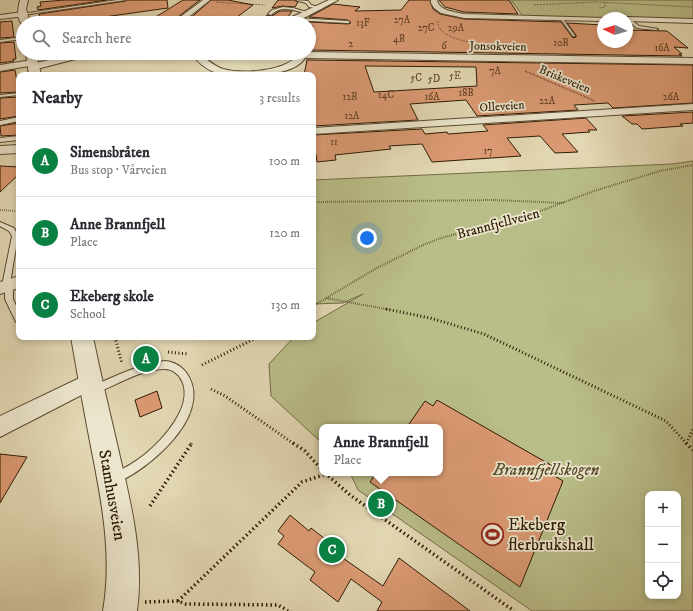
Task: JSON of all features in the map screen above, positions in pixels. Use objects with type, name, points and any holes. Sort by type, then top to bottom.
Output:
[{"type":"street","points":[[24,0],[22,5],[24,16]]},
{"type":"street","points":[[303,16],[334,0]]},
{"type":"street","points":[[434,0],[434,3],[439,9],[451,14],[482,17],[597,19]]},
{"type":"street","points":[[186,16],[206,1]]},
{"type":"street","points":[[0,17],[16,18]]},
{"type":"street","points":[[633,19],[693,21]]},
{"type":"street","name":"Jonsokveien","points":[[316,54],[693,61]]},
{"type":"street","points":[[0,68],[53,60]]},
{"type":"street","points":[[202,60],[219,71],[227,72]]},
{"type":"street","points":[[263,72],[284,68],[298,60]]},
{"type":"street","name":"Olleveien","points":[[316,131],[693,106]]},
{"type":"street","points":[[0,150],[16,149]]},
{"type":"street","name":"Stamhusveien","points":[[83,340],[111,480],[124,564],[123,596],[132,607]]},
{"type":"street","points":[[0,427],[92,385]]},
{"type":"lane","points":[[35,16],[124,0]]},
{"type":"lane","points":[[297,0],[307,2],[311,6],[321,8]]},
{"type":"lane","points":[[270,14],[273,9],[278,8],[295,9],[308,13]]},
{"type":"lane","points":[[561,18],[574,35]]},
{"type":"lane","points":[[316,21],[348,22]]},
{"type":"lane","points":[[633,24],[636,27],[656,29]]},
{"type":"lane","points":[[0,41],[16,39]]},
{"type":"lane","points":[[0,96],[16,94]]},
{"type":"lane","points":[[0,123],[16,120]]},
{"type":"lane","points":[[0,150],[4,146],[0,140],[16,138]]},
{"type":"lane","points":[[0,224],[14,231],[15,236],[9,285],[9,299],[16,314]]},
{"type":"lane","points":[[92,385],[153,366],[166,365],[176,368],[184,376],[189,385],[189,398],[186,410],[173,431],[151,456],[128,472],[111,480]]},
{"type":"path","points":[[206,1],[269,5]]},
{"type":"path","points":[[534,6],[566,2],[630,2],[658,6],[693,7]]},
{"type":"path","name":"Briskeveien","points":[[451,14],[437,22],[441,31],[502,54],[528,73],[618,111]]},
{"type":"path","name":"Brannfjellveien","points":[[316,304],[381,266],[423,245],[441,238],[527,215],[660,171],[693,165]]},
{"type":"path","points":[[316,202],[494,200],[566,203]]},
{"type":"path","points":[[0,210],[16,211]]},
{"type":"path","points":[[326,298],[430,318],[484,334],[666,421],[693,450]]},
{"type":"path","points":[[116,340],[122,365]]},
{"type":"path","points":[[202,365],[252,340]]},
{"type":"path","points":[[211,389],[225,396],[305,451],[319,467]]},
{"type":"path","points":[[688,440],[693,429]]},
{"type":"path","points":[[150,506],[192,442]]},
{"type":"path","points":[[132,607],[178,600],[302,482],[319,475]]},
{"type":"path","points":[[328,476],[350,495],[514,611]]},
{"type":"path","points":[[178,600],[186,604],[278,605],[288,611]]},
{"type":"green space","points":[[511,0],[693,0],[693,22],[633,18],[633,12],[597,12],[597,18],[525,19]]},
{"type":"green space","name":"Brannfjellskogen","points":[[693,161],[693,611],[532,611],[358,490],[351,476],[443,476],[443,424],[319,424],[319,440],[271,396],[269,364],[291,340],[316,340],[316,321],[363,294],[343,303],[316,304],[316,180],[672,164]]},
{"type":"building","points":[[65,0],[107,0],[38,10],[37,7],[41,6],[40,2]]},
{"type":"building","points":[[167,0],[168,8],[111,16],[39,16],[39,14],[126,1]]},
{"type":"building","points":[[183,0],[200,0],[179,16],[157,16]]},
{"type":"building","points":[[211,0],[228,0],[253,5],[239,16],[193,16]]},
{"type":"building","points":[[278,0],[294,0],[298,2],[295,7],[283,6],[272,8]]},
{"type":"building","points":[[409,0],[430,0],[433,9],[440,14],[464,19],[561,22],[573,38],[576,37],[576,35],[567,23],[597,25],[597,48],[633,48],[633,30],[667,31],[688,48],[674,47],[682,54],[679,54],[682,56],[316,50],[316,22],[351,23],[348,20],[311,16],[333,4],[360,7],[355,11],[401,10]]},
{"type":"building","points":[[439,0],[509,0],[518,14],[464,12],[445,7]]},
{"type":"building","points":[[280,11],[292,11],[289,16],[272,16]]},
{"type":"building","points":[[12,21],[14,37],[0,38],[0,22]]},
{"type":"building","points":[[14,42],[16,59],[13,59],[14,61],[0,63],[0,43]]},
{"type":"building","points":[[307,60],[693,65],[693,103],[613,108],[608,103],[574,105],[578,110],[477,116],[466,100],[410,104],[418,120],[316,126],[316,72],[305,72]],"holes":[[[365,66],[476,67],[477,86],[374,92]]]},
{"type":"building","points":[[15,70],[16,92],[0,93],[0,72]]},
{"type":"building","points":[[16,97],[16,116],[0,119],[0,98]]},
{"type":"building","points":[[693,112],[693,123],[680,124],[683,126],[642,129],[637,124],[632,124],[622,116]]},
{"type":"building","points":[[586,118],[597,130],[562,134],[578,152],[555,153],[540,136],[507,138],[521,156],[432,162],[422,144],[389,146],[391,149],[335,155],[336,160],[317,162],[316,135],[422,129],[425,134],[488,131],[483,125]]},
{"type":"building","points":[[16,123],[16,135],[1,136],[0,126]]},
{"type":"building","points":[[0,166],[16,167],[16,177],[0,192]]},
{"type":"building","points":[[157,391],[162,408],[140,417],[135,400]]},
{"type":"building","name":"Ekeberg flerbrukshall","points":[[437,400],[556,468],[553,475],[563,481],[520,587],[370,482],[374,476],[443,476],[443,424],[409,424],[425,401],[433,406]]},
{"type":"building","points":[[0,454],[27,457],[0,503]]},
{"type":"building","points":[[290,515],[309,531],[311,528],[329,542],[324,549],[335,557],[337,554],[383,586],[399,558],[470,611],[377,611],[382,602],[351,579],[338,602],[310,580],[315,572],[278,544],[284,536],[278,531]]},
{"type":"place","name":"Simensbråten","points":[[146,359]]},
{"type":"place","name":"Anne Brannfjell","points":[[381,504]]},
{"type":"place","name":"Ekeberg flerbrukshall","points":[[493,534]]},
{"type":"place","name":"Ekeberg skole","points":[[332,550]]}]
